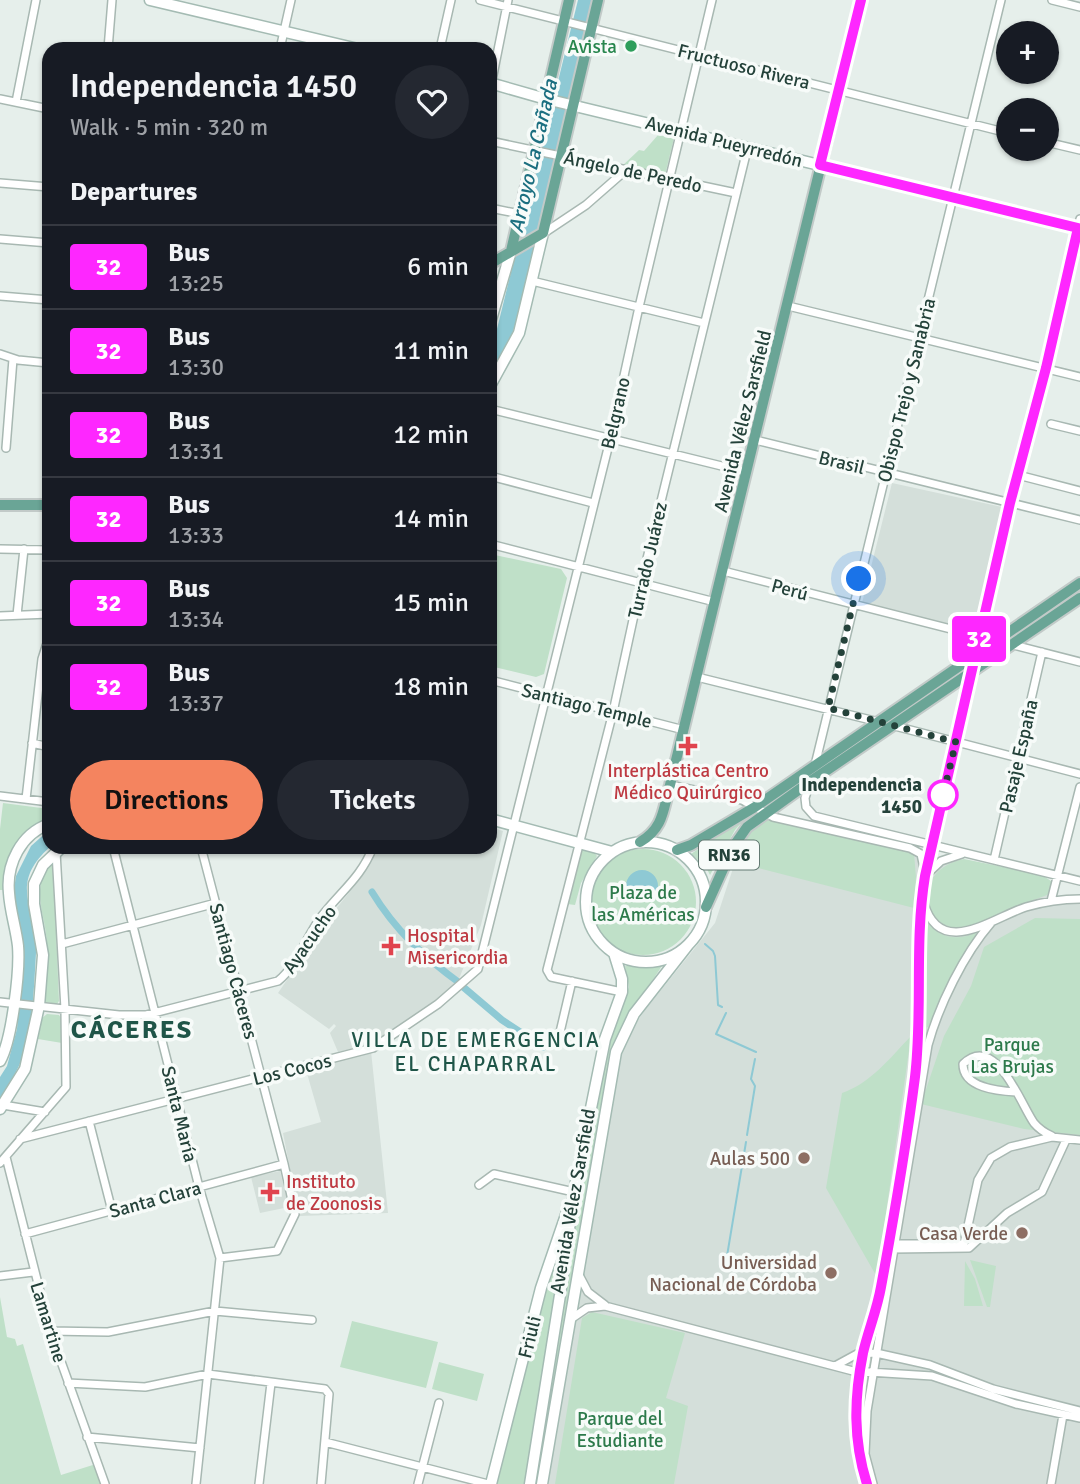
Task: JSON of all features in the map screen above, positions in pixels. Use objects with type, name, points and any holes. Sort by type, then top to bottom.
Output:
[{"type":"main road","points":[[150,0],[329,42]]},
{"type":"main road","points":[[497,299],[534,150],[550,99],[569,0]]},
{"type":"main road","points":[[497,374],[517,340],[571,104],[598,0]]},
{"type":"main road","name":"Avenida Vélez Sarsfield","points":[[640,842],[659,826],[670,785],[861,0]]},
{"type":"main road","points":[[497,86],[550,99]]},
{"type":"main road","name":"Avenida Pueyrredón","points":[[550,99],[953,198],[1079,225]]},
{"type":"main road","points":[[497,260],[543,233]]},
{"type":"main road","points":[[0,505],[42,505]]},
{"type":"main road","name":"RN36","points":[[677,850],[690,846],[755,807],[1080,583]]},
{"type":"main road","name":"RN36","points":[[688,945],[697,934],[737,838],[747,827],[811,780],[1080,598]]},
{"type":"main road","points":[[497,821],[612,852]]},
{"type":"main road","points":[[0,1061],[7,1046],[15,1003],[18,947],[4,895],[24,839],[42,828]]},
{"type":"main road","points":[[640,842],[625,845],[612,852],[596,868],[590,880],[586,907],[594,933],[614,953],[628,960],[660,960],[675,955],[688,945]]},
{"type":"main road","name":"RN36","points":[[640,842],[664,844],[677,850],[698,871],[706,895],[706,907]]},
{"type":"main road","points":[[1,1107],[25,1069],[43,955],[33,893],[39,870],[54,854]]},
{"type":"main road","name":"Avenida Vélez Sarsfield","points":[[542,1484],[616,1052],[634,1014],[688,945]]},
{"type":"main road","name":"Avenida Vélez Sarsfield","points":[[530,1484],[574,1192],[606,1039],[622,992],[622,979],[614,953]]},
{"type":"main road","name":"Friuli","points":[[490,1484],[541,1288],[574,1192]]},
{"type":"street","points":[[16,102],[36,0]]},
{"type":"street","points":[[109,42],[112,0]]},
{"type":"street","points":[[282,42],[291,0]]},
{"type":"street","points":[[442,42],[451,0]]},
{"type":"street","name":"Fructuoso Rivera","points":[[480,0],[507,3],[590,27],[996,130]]},
{"type":"street","name":"Belgrano","points":[[515,825],[610,440],[712,0]]},
{"type":"street","name":"Obispo Trejo y Sanabria","points":[[1001,0],[805,803],[814,816],[1080,881]]},
{"type":"street","points":[[1052,0],[1080,7]]},
{"type":"street","points":[[497,51],[507,3]]},
{"type":"street","points":[[0,99],[42,108]]},
{"type":"street","name":"Ángelo de Peredo","points":[[497,142],[736,193]]},
{"type":"street","points":[[1059,145],[1080,150]]},
{"type":"street","name":"Turrado Juárez","points":[[572,981],[548,974],[748,146]]},
{"type":"street","points":[[543,233],[586,205],[626,170]]},
{"type":"street","points":[[0,183],[42,186]]},
{"type":"street","points":[[497,209],[520,214]]},
{"type":"street","points":[[873,1484],[865,1454],[864,1435],[914,1080],[925,876],[1010,503],[1046,368],[1079,225]]},
{"type":"street","points":[[0,239],[42,242]]},
{"type":"street","points":[[532,281],[704,323]]},
{"type":"street","points":[[0,296],[42,299]]},
{"type":"street","points":[[788,306],[1080,377]]},
{"type":"street","points":[[0,354],[13,359],[42,362]]},
{"type":"street","points":[[6,449],[13,359]]},
{"type":"street","points":[[497,411],[747,472]]},
{"type":"street","points":[[1051,424],[1080,431]]},
{"type":"street","name":"Brasil","points":[[755,440],[1080,520]]},
{"type":"street","points":[[1018,475],[1080,491]]},
{"type":"street","points":[[497,478],[593,503]]},
{"type":"street","points":[[497,546],[715,602]]},
{"type":"street","points":[[0,549],[42,550]]},
{"type":"street","points":[[17,615],[24,549]]},
{"type":"street","name":"Perú","points":[[723,571],[1080,662]]},
{"type":"street","points":[[0,616],[42,614]]},
{"type":"street","name":"Pasaje España","points":[[994,860],[1042,652]]},
{"type":"street","points":[[697,677],[828,708],[1080,774]]},
{"type":"street","points":[[26,799],[42,679]]},
{"type":"street","name":"Santiago Temple","points":[[497,682],[684,730]]},
{"type":"street","points":[[32,743],[42,745]]},
{"type":"street","points":[[670,785],[742,800],[766,814],[910,848],[921,854],[925,876]]},
{"type":"street","points":[[1051,901],[1080,787]]},
{"type":"street","points":[[0,796],[42,801]]},
{"type":"street","name":"Los Cocos","points":[[20,1139],[373,1048],[438,1004],[473,975],[481,962],[515,825]]},
{"type":"street","points":[[925,876],[941,861],[964,853]]},
{"type":"street","points":[[3,1160],[66,1087],[59,854]]},
{"type":"street","name":"Santa María","points":[[115,854],[199,1187],[220,1258]]},
{"type":"street","name":"Santiago Cáceres","points":[[203,854],[295,1214],[279,1247],[272,1253],[220,1258]]},
{"type":"street","name":"Ayacucho","points":[[0,1002],[118,1015],[155,1014],[271,984],[282,978],[321,917],[357,877],[369,854]]},
{"type":"street","points":[[922,896],[931,918],[952,932],[968,932],[1026,907],[1051,901],[1080,899]]},
{"type":"street","points":[[62,944],[216,903]]},
{"type":"street","points":[[867,1484],[856,1438],[860,1372],[892,1246],[931,1033],[961,970],[980,935],[990,923]]},
{"type":"street","points":[[557,1045],[572,981],[622,992]]},
{"type":"street","points":[[917,1031],[931,1033]]},
{"type":"street","points":[[1016,1092],[994,1089],[970,1081],[964,1071],[964,1064],[972,1058],[990,1058],[1003,1072],[1016,1092],[1035,1124],[1052,1137],[1080,1140]]},
{"type":"street","points":[[1,1107],[45,1112]]},
{"type":"street","points":[[89,1121],[112,1211]]},
{"type":"street","points":[[963,1247],[978,1180],[985,1164],[1010,1147],[1052,1137]]},
{"type":"street","points":[[892,1246],[963,1247],[974,1244],[1007,1213],[1042,1192],[1066,1140]]},
{"type":"street","name":"Lamartine","points":[[3,1160],[50,1331],[105,1484]]},
{"type":"street","name":"Santa Clara","points":[[25,1234],[284,1164]]},
{"type":"street","points":[[479,1185],[494,1174],[574,1192]]},
{"type":"street","points":[[196,1484],[220,1258]]},
{"type":"street","points":[[0,1276],[33,1272]]},
{"type":"street","points":[[577,1272],[589,1292],[606,1306]]},
{"type":"street","points":[[570,1320],[587,1307],[606,1306],[860,1372],[932,1376],[986,1396],[1080,1418]]},
{"type":"street","points":[[50,1331],[108,1332],[215,1311],[312,1320]]},
{"type":"street","points":[[834,1366],[863,1352],[876,1353],[930,1365],[993,1389],[1080,1411]]},
{"type":"street","points":[[68,1383],[145,1387],[208,1374],[325,1389],[329,1394],[321,1484]]},
{"type":"street","points":[[259,1484],[271,1383]]},
{"type":"street","points":[[418,1484],[439,1403]]},
{"type":"street","points":[[1051,1484],[1063,1415]]},
{"type":"street","points":[[87,1437],[200,1448]]},
{"type":"street","points":[[325,1442],[490,1484]]},
{"type":"shaded area","points":[[892,483],[1002,507],[973,632],[862,603]]},
{"type":"shaded area","name":"Universidad Nacional de Córdoba","points":[[767,820],[1047,881],[1053,888],[1058,903],[1080,903],[1080,1484],[548,1484],[617,1061],[630,1032],[645,1010],[715,923],[743,838]]},
{"type":"shaded area","name":"Hospital Misericordia","points":[[497,829],[503,831],[481,925],[456,986],[372,1044],[338,1052],[330,1033],[336,1026],[334,1024],[329,1029],[278,993],[335,910],[361,878],[375,854],[497,854]]},
{"type":"shaded area","points":[[371,1051],[388,1213],[299,1216],[283,1133],[321,1122],[306,1070]]},
{"type":"shaded area","name":"Instituto de Zoonosis","points":[[280,1171],[289,1207],[260,1213],[251,1177]]},
{"type":"green space","points":[[658,135],[674,138],[665,175],[622,166],[639,150],[644,151]]},
{"type":"green space","points":[[497,555],[561,569],[567,578],[544,674],[536,677],[497,668]]},
{"type":"green space","points":[[3,803],[42,808],[42,826],[24,837],[5,890],[0,890],[0,829]]},
{"type":"green space","points":[[744,817],[710,875],[706,867],[691,854]]},
{"type":"green space","points":[[767,820],[914,853],[914,908],[739,863],[743,838]]},
{"type":"green space","name":"Plaza de las Américas","points":[[643,849],[663,853],[681,864],[692,882],[696,902],[692,922],[681,940],[663,951],[643,955],[623,951],[605,940],[594,922],[590,902],[594,882],[605,864],[623,853]]},
{"type":"green space","points":[[580,851],[593,851],[597,856],[581,883],[575,905],[567,904]]},
{"type":"green space","points":[[964,859],[1042,875],[1051,881],[1051,890],[1047,895],[1001,912],[972,928],[951,927],[938,920],[931,911],[927,899],[929,887],[935,875],[947,865]]},
{"type":"green space","points":[[53,860],[57,1004],[46,1002],[44,998],[48,950],[40,900],[42,880]]},
{"type":"green space","points":[[924,918],[935,930],[948,936],[962,937],[977,932],[928,1027],[925,1028],[920,1024]]},
{"type":"green space","name":"Parque Las Brujas","points":[[1035,918],[1080,919],[1080,1135],[1024,1129],[921,1104],[944,1036],[971,986],[984,947]]},
{"type":"green space","points":[[664,963],[622,1026],[610,1056],[538,1482],[533,1481],[604,1053],[629,987],[625,966]]},
{"type":"green space","points":[[47,1014],[59,1015],[61,1018],[62,1043],[38,1039],[42,1018]]},
{"type":"green space","points":[[911,1036],[877,1277],[826,1188],[842,1093],[871,1076]]},
{"type":"green space","points":[[574,1192],[530,1484],[491,1484],[509,1414]]},
{"type":"green space","points":[[970,1260],[996,1266],[990,1307],[987,1307]]},
{"type":"green space","points":[[965,1261],[975,1279],[983,1306],[964,1306]]},
{"type":"green space","points":[[0,1297],[7,1337],[15,1339],[17,1346],[23,1344],[61,1475],[96,1464],[103,1484],[0,1484]]},
{"type":"green space","name":"Parque del Estudiante","points":[[592,1312],[685,1333],[666,1398],[688,1406],[674,1484],[555,1484],[582,1318]]},
{"type":"green space","points":[[352,1321],[438,1342],[426,1388],[340,1367]]},
{"type":"green space","points":[[439,1362],[484,1374],[477,1401],[432,1389]]},
{"type":"water","points":[[578,0],[595,0],[518,315],[510,341],[497,360],[497,329]]},
{"type":"water","points":[[42,836],[44,854],[30,874],[27,886],[36,938],[29,1031],[21,1062],[0,1099],[0,1077],[7,1066],[17,1029],[24,950],[14,889],[16,876],[31,846]]},
{"type":"water","points":[[642,870],[653,875],[658,886],[653,897],[642,902],[631,897],[626,886],[631,875]]},
{"type":"waterway","points":[[372,892],[412,942],[461,984]]},
{"type":"waterway","points":[[705,944],[715,956],[718,1005],[722,1007]]},
{"type":"waterway","points":[[462,986],[502,1020],[543,1047]]},
{"type":"waterway","points":[[726,1013],[716,1034],[756,1052]]},
{"type":"waterway","points":[[747,1135],[755,1086],[751,1079],[755,1059]]},
{"type":"waterway","points":[[727,1256],[746,1142]]},
{"type":"bus line","name":"32","points":[[861,0],[820,165],[1078,228],[1046,368],[1010,503],[925,876],[917,983],[916,1068],[888,1249],[879,1298],[863,1352],[856,1405],[856,1438],[867,1484]]},
{"type":"place","name":"Avista","points":[[631,46]]},
{"type":"place","name":"Interplástica Centro Médico Quirúrgico","points":[[688,746]]},
{"type":"place","name":"Independencia 1450","points":[[943,795]]},
{"type":"place","name":"Hospital Misericordia","points":[[391,946]]},
{"type":"place","name":"Aulas 500","points":[[804,1158]]},
{"type":"place","name":"Instituto de Zoonosis","points":[[270,1192]]},
{"type":"place","name":"Casa Verde","points":[[1022,1233]]},
{"type":"place","name":"Universidad Nacional de Córdoba","points":[[831,1273]]},
{"type":"district","name":"CÁCERES","points":[[132,1029]]},
{"type":"district","name":"VILLA DE EMERGENCIA EL CHAPARRAL","points":[[476,1052]]},
{"type":"route","points":[[859,579],[828,708],[956,742],[943,795]]},
{"type":"water label","name":"Arroyo La Cañada","points":[[533,156]]}]
